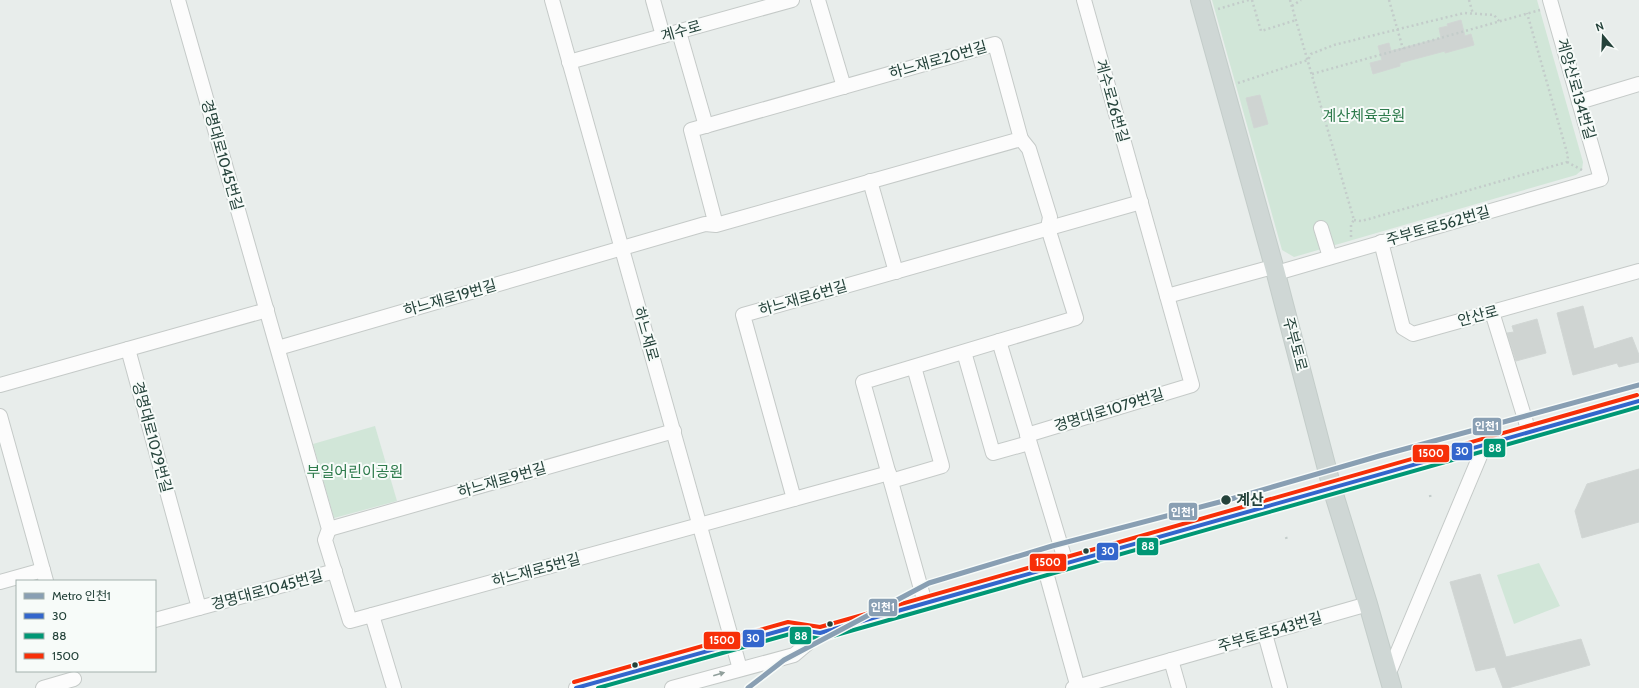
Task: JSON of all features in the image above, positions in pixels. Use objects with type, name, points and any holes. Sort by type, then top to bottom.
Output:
[{"type":"main road","name":"주부토로","points":[[1200,0],[1275,270],[1332,488],[1368,604],[1390,682]]},
{"type":"street","name":"경명대로1045번길","points":[[178,0],[329,529],[325,540],[350,621],[372,615]]},
{"type":"street","name":"하느재로","points":[[552,0],[734,643],[740,669]]},
{"type":"street","points":[[653,0],[663,36]]},
{"type":"street","name":"계수로","points":[[569,62],[679,32],[754,5],[792,0]]},
{"type":"street","points":[[818,0],[844,87]]},
{"type":"street","name":"계수로26번길","points":[[1084,0],[1192,385]]},
{"type":"street","name":"계양산로134번길","points":[[1545,5],[1579,102],[1601,179]]},
{"type":"street","points":[[679,32],[706,126]]},
{"type":"street","name":"하느재로20번길","points":[[716,225],[691,130],[995,44],[1021,138]]},
{"type":"street","points":[[1579,102],[1639,84]]},
{"type":"street","points":[[622,249],[705,224],[716,225],[1021,138],[1029,148],[1050,217],[1048,228],[1076,318],[863,382],[925,603]]},
{"type":"street","name":"주부토로562번길","points":[[1167,296],[1270,268],[1280,272],[1601,179]]},
{"type":"street","points":[[870,181],[896,272]]},
{"type":"street","name":"하느재로6번길","points":[[794,499],[743,315],[1141,202]]},
{"type":"street","points":[[1321,228],[1330,257]]},
{"type":"street","name":"안산로","points":[[1380,242],[1403,328],[1413,334],[1639,271]]},
{"type":"street","name":"하느재로19번길","points":[[278,348],[622,249]]},
{"type":"street","points":[[0,385],[267,310]]},
{"type":"street","points":[[1492,312],[1529,432]]},
{"type":"street","points":[[999,341],[1066,563]]},
{"type":"street","name":"경명대로1029번길","points":[[128,349],[199,608]]},
{"type":"street","name":"경명대로1079번길","points":[[964,352],[993,453],[1028,439],[1192,385]]},
{"type":"street","points":[[700,525],[794,499],[942,466],[914,367]]},
{"type":"street","points":[[672,688],[700,684],[740,669],[794,655],[820,633],[1639,401]]},
{"type":"street","points":[[0,416],[45,575],[0,582]]},
{"type":"street","name":"하느재로9번길","points":[[329,529],[674,431]]},
{"type":"street","points":[[1390,682],[1485,444]]},
{"type":"street","name":"하느재로5번길","points":[[372,615],[700,525]]},
{"type":"street","points":[[1045,569],[1077,688]]},
{"type":"street","name":"경명대로1045번길","points":[[199,608],[335,571]]},
{"type":"street","name":"주부토로543번길","points":[[1077,688],[1368,604]]},
{"type":"street","points":[[156,620],[199,608]]},
{"type":"street","points":[[372,615],[394,688]]},
{"type":"street","points":[[576,688],[790,628],[820,633]]},
{"type":"street","points":[[1265,634],[1280,688]]},
{"type":"street","points":[[1171,660],[1179,688]]},
{"type":"street","points":[[43,688],[74,679]]},
{"type":"path","points":[[1215,10],[1249,0]]},
{"type":"path","points":[[1252,0],[1261,31],[1296,20]]},
{"type":"path","points":[[1290,0],[1354,220]]},
{"type":"path","points":[[1292,6],[1301,0]]},
{"type":"path","points":[[1389,0],[1402,49]]},
{"type":"path","points":[[1469,0],[1473,14]]},
{"type":"path","points":[[1312,74],[1527,14],[1545,5]]},
{"type":"path","points":[[1235,84],[1308,59],[1311,54],[1334,45],[1464,13],[1494,15],[1499,21]]},
{"type":"path","points":[[1527,14],[1568,156],[1567,162]]},
{"type":"path","points":[[1354,220],[1361,221],[1369,219],[1567,162],[1582,170]]},
{"type":"path","points":[[1351,240],[1350,224],[1354,220]]},
{"type":"path","points":[[1430,496],[1431,500]]},
{"type":"green space","name":"계산체육공원","points":[[1212,0],[1537,0],[1583,162],[1582,170],[1576,175],[1294,257],[1282,250]]},
{"type":"green space","name":"부일어린이공원","points":[[375,426],[397,501],[334,518],[313,444]]},
{"type":"green space","points":[[1539,563],[1560,606],[1514,624],[1497,575]]},
{"type":"building","points":[[1461,20],[1465,36],[1471,34],[1474,45],[1400,63],[1400,66],[1373,74],[1370,63],[1382,60],[1378,46],[1389,43],[1391,51],[1441,38],[1439,28]]},
{"type":"building","points":[[1260,95],[1268,124],[1254,128],[1246,98]]},
{"type":"building","points":[[1583,306],[1594,349],[1632,337],[1639,355],[1639,362],[1619,367],[1617,363],[1573,375],[1557,313]]},
{"type":"building","points":[[1537,319],[1546,353],[1516,361],[1507,333],[1514,332],[1512,326]]},
{"type":"building","points":[[1639,469],[1639,522],[1582,538],[1575,511],[1587,484]]},
{"type":"building","points":[[1480,574],[1506,657],[1581,639],[1590,665],[1508,688],[1503,688],[1495,667],[1476,671],[1450,582]]},
{"type":"metro line","name":"인천1","points":[[748,688],[784,660],[929,583],[1052,546],[1231,499],[1379,456],[1639,385]]},
{"type":"transit line","name":"1500","points":[[574,682],[788,622],[820,627],[1637,395]]},
{"type":"transit line","name":"30","points":[[576,688],[790,628],[820,633],[1639,401]]},
{"type":"transit line","name":"88","points":[[598,688],[790,634],[822,639],[1639,407]]},
{"type":"place","name":"계산","points":[[1226,500]]}]
